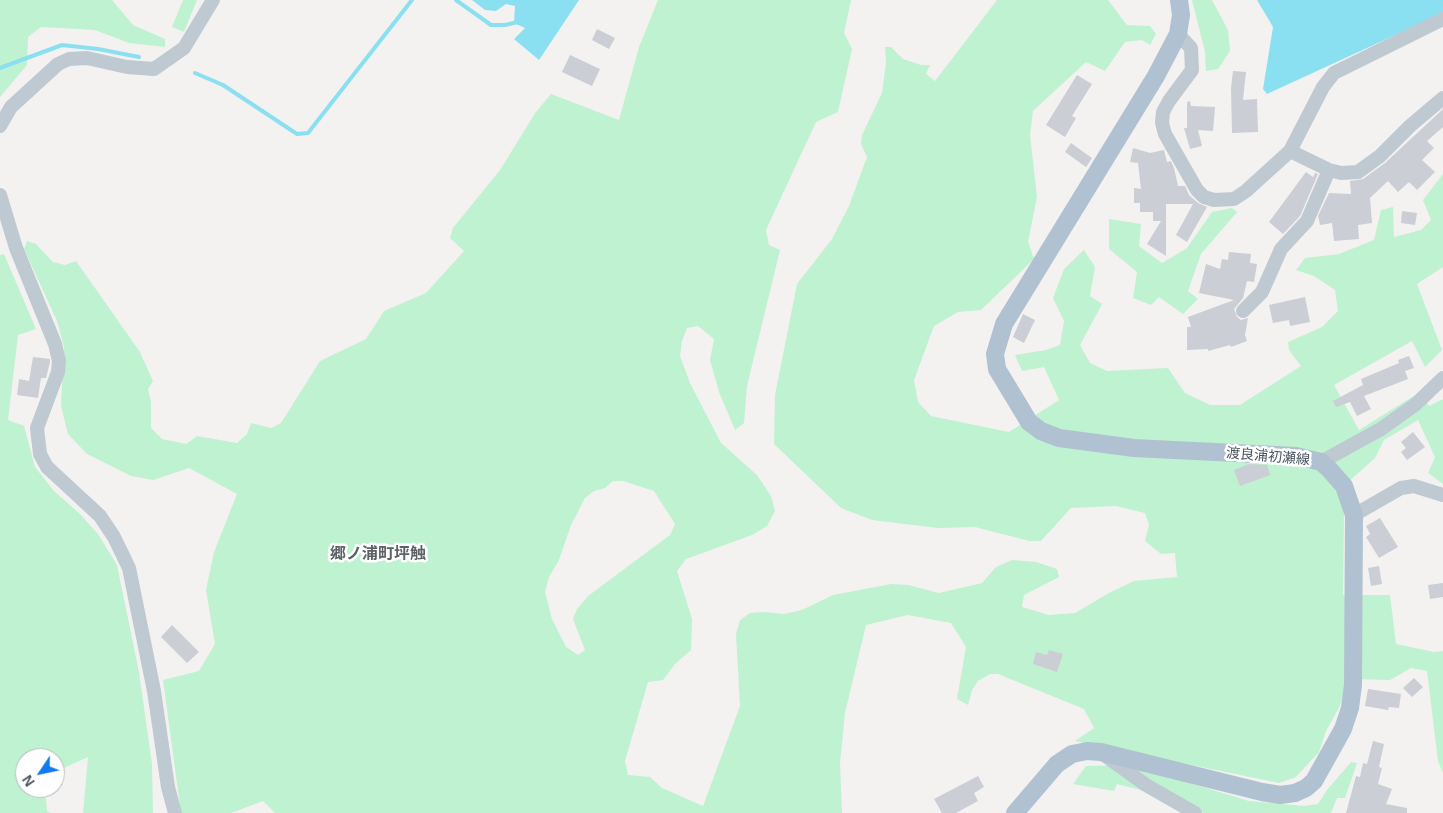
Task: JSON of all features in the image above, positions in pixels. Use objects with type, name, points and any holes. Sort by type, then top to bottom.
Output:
[{"type":"main road","name":"渡良浦初瀬線","points":[[1015,813],[1057,764],[1072,754],[1087,751],[1101,752],[1280,795],[1306,788],[1314,781],[1342,729],[1352,693],[1354,515],[1344,486],[1321,462],[1296,456],[1134,448],[1059,438],[1040,431],[1029,422],[997,369],[995,354],[1004,324],[1156,76],[1178,34],[1181,15],[1179,0]]},
{"type":"street","points":[[0,126],[11,107],[58,64],[69,59],[87,58],[132,68],[154,69],[184,48],[213,0]]},
{"type":"street","points":[[1178,34],[1191,48],[1192,70],[1163,112],[1162,123],[1165,134],[1197,190],[1204,197],[1214,200],[1234,199],[1260,181],[1290,151],[1323,88],[1334,72],[1443,19]]},
{"type":"street","points":[[1290,151],[1329,170],[1351,174],[1367,167],[1443,98]]},
{"type":"street","points":[[1243,311],[1265,287],[1281,249],[1307,221],[1329,170]]},
{"type":"street","points":[[0,195],[16,248],[55,344],[59,361],[58,372],[37,428],[40,454],[47,467],[100,516],[114,537],[130,568],[154,691],[168,787],[175,813]]},
{"type":"street","points":[[1321,462],[1381,429],[1416,404],[1443,378]]},
{"type":"street","points":[[1354,515],[1401,488],[1414,486],[1443,495]]},
{"type":"street","points":[[1101,752],[1146,785],[1194,813]]},
{"type":"green space","points":[[0,0],[112,0],[133,25],[165,39],[165,47],[129,43],[95,30],[41,27],[28,37],[27,65],[0,97]]},
{"type":"green space","points":[[183,0],[197,0],[184,32],[172,27]]},
{"type":"green space","points":[[658,0],[851,0],[844,33],[852,49],[838,112],[816,122],[766,230],[769,245],[780,250],[747,386],[744,423],[735,430],[719,392],[710,360],[714,339],[698,326],[687,328],[682,341],[680,356],[690,383],[721,443],[757,475],[771,496],[775,511],[767,526],[752,535],[686,559],[677,571],[692,619],[691,650],[675,664],[663,680],[648,682],[625,761],[628,775],[650,777],[662,788],[703,806],[740,706],[736,634],[740,620],[750,613],[784,614],[802,610],[833,595],[891,584],[908,585],[939,593],[982,583],[996,567],[1012,560],[1036,562],[1057,569],[1059,577],[1024,595],[1022,607],[1049,615],[1075,613],[1134,581],[1177,577],[1175,553],[1161,554],[1145,541],[1149,525],[1145,513],[1116,506],[1071,508],[1041,541],[1029,541],[975,527],[938,528],[872,520],[841,508],[774,444],[775,395],[797,284],[832,239],[849,206],[867,157],[861,144],[862,135],[882,93],[886,63],[885,47],[891,47],[903,59],[921,65],[930,65],[926,74],[935,81],[997,0],[1108,0],[1127,25],[1150,26],[1156,34],[1150,45],[1142,40],[1125,42],[1105,71],[1086,62],[1033,111],[1030,135],[1037,197],[1028,242],[1034,259],[981,310],[958,312],[934,326],[914,380],[918,402],[931,416],[1009,432],[1059,400],[1044,367],[1022,371],[1015,355],[1046,350],[1060,345],[1064,321],[1053,298],[1064,269],[1084,250],[1095,267],[1090,296],[1102,304],[1080,345],[1090,363],[1107,371],[1168,368],[1185,393],[1210,405],[1240,405],[1301,366],[1289,350],[1288,342],[1322,327],[1338,311],[1335,290],[1314,276],[1296,270],[1305,258],[1339,254],[1374,240],[1381,210],[1393,207],[1394,237],[1421,230],[1431,220],[1423,200],[1443,174],[1443,267],[1417,284],[1442,350],[1425,367],[1412,341],[1334,385],[1359,430],[1420,392],[1429,406],[1443,399],[1443,484],[1428,473],[1435,457],[1418,420],[1384,440],[1375,458],[1337,492],[1344,510],[1343,595],[1390,595],[1396,644],[1434,652],[1443,651],[1443,773],[1438,761],[1427,671],[1411,668],[1390,680],[1347,679],[1340,706],[1326,731],[1319,752],[1296,777],[1279,783],[1075,741],[1094,728],[1084,709],[998,674],[990,674],[978,681],[972,690],[968,705],[957,699],[966,647],[951,623],[908,615],[866,625],[845,713],[840,763],[842,813],[275,813],[263,801],[231,813],[181,813],[163,680],[199,671],[215,644],[206,590],[214,552],[237,494],[189,468],[153,480],[131,476],[87,454],[68,434],[61,406],[64,347],[57,321],[24,249],[27,241],[36,244],[53,262],[65,265],[76,261],[140,352],[153,381],[148,389],[151,402],[151,428],[162,439],[186,444],[197,436],[237,443],[247,434],[251,423],[271,428],[281,423],[320,361],[366,339],[384,311],[426,293],[464,251],[450,238],[453,228],[500,170],[536,112],[551,94],[619,120],[639,47]],"holes":[[[613,481],[623,481],[654,491],[675,524],[670,535],[588,596],[577,609],[573,619],[585,650],[578,655],[566,647],[552,619],[545,592],[549,577],[559,560],[571,525],[585,498],[594,491],[605,488]]]},
{"type":"green space","points":[[1192,0],[1212,0],[1228,30],[1230,51],[1218,69],[1206,71],[1205,52]]},
{"type":"green space","points":[[1232,208],[1237,212],[1201,254],[1188,291],[1198,299],[1183,314],[1159,297],[1151,305],[1133,298],[1137,272],[1109,249],[1109,219],[1141,224],[1139,246],[1162,263],[1187,248],[1212,212]]},
{"type":"green space","points":[[4,254],[36,329],[18,335],[8,420],[24,426],[35,467],[54,491],[80,514],[98,534],[117,565],[139,672],[152,764],[153,813],[83,813],[88,757],[65,767],[65,748],[15,748],[15,798],[46,798],[47,811],[51,813],[0,813],[0,255]]},
{"type":"green space","points":[[1351,762],[1357,763],[1345,798],[1337,798],[1331,813],[1203,813],[1148,780],[1141,790],[1117,784],[1114,791],[1073,784],[1086,766],[1131,765],[1249,801],[1304,806],[1318,804],[1327,790]]},
{"type":"water","points":[[472,0],[579,0],[539,60],[514,39],[525,28],[514,23],[515,6],[506,4],[496,11],[485,10]]},
{"type":"water","points":[[1257,0],[1443,0],[1443,13],[1267,94],[1263,89],[1273,27]]},
{"type":"building","points":[[597,29],[615,38],[609,49],[592,40]]},
{"type":"building","points":[[570,55],[600,69],[592,86],[562,72]]},
{"type":"building","points":[[1233,71],[1246,72],[1243,100],[1257,99],[1258,132],[1232,133],[1231,88]]},
{"type":"building","points":[[1077,75],[1092,84],[1072,116],[1076,118],[1065,137],[1046,125]]},
{"type":"building","points":[[1190,101],[1191,106],[1215,107],[1213,131],[1198,130],[1202,146],[1190,149],[1184,128],[1187,128],[1187,102]]},
{"type":"building","points":[[1443,109],[1443,127],[1427,141],[1434,148],[1422,160],[1435,172],[1417,190],[1409,182],[1398,192],[1388,181],[1370,198],[1372,223],[1358,225],[1359,239],[1334,241],[1332,223],[1320,225],[1318,216],[1329,193],[1351,194],[1350,181],[1363,179],[1385,163]]},
{"type":"building","points":[[1071,143],[1092,158],[1086,167],[1065,152]]},
{"type":"building","points":[[1133,148],[1150,153],[1164,150],[1167,162],[1171,161],[1174,168],[1178,186],[1185,186],[1189,195],[1198,203],[1207,207],[1187,242],[1176,235],[1193,204],[1166,204],[1166,256],[1147,244],[1161,221],[1153,221],[1153,212],[1140,212],[1140,203],[1134,203],[1134,188],[1141,189],[1138,163],[1130,162]]},
{"type":"building","points":[[1306,172],[1313,177],[1315,173],[1318,174],[1300,216],[1283,234],[1269,222]]},
{"type":"building","points":[[1402,211],[1417,213],[1415,225],[1401,223]]},
{"type":"building","points":[[1229,252],[1251,254],[1250,263],[1257,264],[1254,282],[1247,281],[1243,298],[1234,309],[1237,317],[1241,320],[1248,318],[1245,335],[1247,341],[1231,347],[1230,345],[1208,351],[1208,349],[1187,350],[1187,327],[1191,327],[1188,317],[1234,300],[1199,293],[1206,264],[1220,269],[1222,259],[1228,260]]},
{"type":"building","points":[[1305,297],[1310,322],[1290,326],[1289,320],[1273,323],[1269,305]]},
{"type":"building","points":[[1023,314],[1035,320],[1024,343],[1013,337]]},
{"type":"building","points":[[1409,356],[1414,368],[1405,371],[1408,379],[1364,396],[1371,409],[1357,416],[1350,402],[1336,407],[1333,401],[1363,385],[1361,379],[1399,363],[1398,360]]},
{"type":"building","points":[[33,357],[50,359],[46,378],[41,378],[38,398],[17,395],[19,379],[29,381]]},
{"type":"building","points":[[1413,432],[1425,447],[1407,460],[1401,452],[1406,448],[1401,442]]},
{"type":"building","points":[[1249,464],[1267,465],[1270,475],[1240,486],[1234,470]]},
{"type":"building","points":[[1380,518],[1398,547],[1379,558],[1366,537],[1370,534],[1366,526]]},
{"type":"building","points":[[1379,566],[1382,584],[1371,586],[1368,568]]},
{"type":"building","points":[[1443,583],[1443,597],[1430,599],[1428,585]]},
{"type":"building","points":[[172,625],[199,652],[187,663],[161,637]]},
{"type":"building","points":[[1049,650],[1063,654],[1057,672],[1033,664],[1036,652],[1047,655]]},
{"type":"building","points":[[1414,678],[1423,687],[1412,697],[1403,688]]},
{"type":"building","points":[[1368,689],[1401,694],[1399,708],[1389,707],[1388,710],[1365,706]]},
{"type":"building","points":[[1373,741],[1384,744],[1379,767],[1382,768],[1378,784],[1392,789],[1386,804],[1407,808],[1407,813],[1346,813],[1356,776],[1360,777],[1363,763],[1367,764]]},
{"type":"building","points":[[978,776],[984,787],[974,793],[978,801],[956,813],[942,813],[934,799]]},
{"type":"waterway","points":[[195,73],[223,85],[297,134],[308,133],[412,0]]},
{"type":"waterway","points":[[456,0],[491,25],[505,25],[518,22]]},
{"type":"waterway","points":[[0,68],[62,45],[98,49],[139,57]]},
{"type":"district","name":"郷ノ浦町坪触","points":[[378,555]]}]
